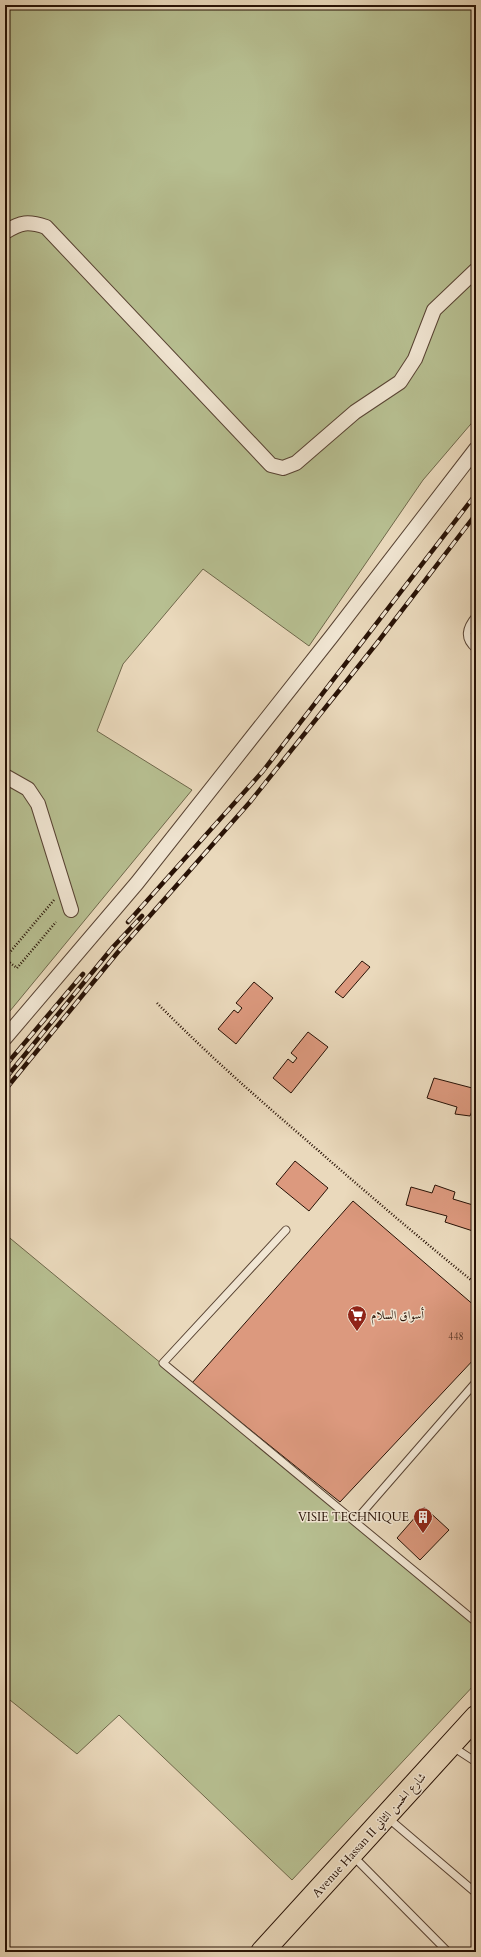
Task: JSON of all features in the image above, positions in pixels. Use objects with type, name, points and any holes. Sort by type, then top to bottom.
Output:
[{"type":"main road","name":"Avenue Hassan II شارع الحسن الثاني","points":[[262,1952],[476,1717]]},
{"type":"street","points":[[5,232],[17,224],[31,222],[46,226],[271,465],[283,468],[296,463],[355,412],[400,382],[415,359],[434,310],[476,270]]},
{"type":"street","points":[[5,1038],[137,883],[332,636],[476,449]]},
{"type":"street","points":[[5,776],[28,789],[38,804],[71,910]]},
{"type":"lane","points":[[476,616],[470,623],[466,635],[468,641],[476,649]]},
{"type":"lane","points":[[286,1230],[163,1363],[476,1622]]},
{"type":"lane","points":[[354,1520],[476,1382]]},
{"type":"lane","points":[[451,1745],[476,1762]]},
{"type":"lane","points":[[386,1816],[476,1893]]},
{"type":"lane","points":[[351,1855],[367,1869],[448,1952]]},
{"type":"path","points":[[56,922],[16,968],[5,958],[64,887]]},
{"type":"path","points":[[157,1003],[190,1037],[424,1242],[476,1284]]},
{"type":"green space","points":[[5,5],[476,5],[476,418],[423,480],[309,646],[203,569],[123,664],[97,731],[192,790],[5,1017]]},
{"type":"green space","points":[[5,1234],[476,1624],[476,1683],[292,1880],[119,1715],[77,1754],[5,1696]]},
{"type":"building","points":[[362,961],[370,967],[343,998],[335,992]]},
{"type":"building","points":[[254,982],[273,998],[236,1044],[218,1029],[234,1010],[238,1013],[242,1008],[236,1003]]},
{"type":"building","points":[[308,1032],[328,1047],[291,1093],[273,1078],[288,1059],[293,1063],[297,1058],[291,1053]]},
{"type":"building","points":[[434,1078],[476,1089],[476,1112],[472,1111],[470,1116],[455,1114],[457,1107],[427,1098]]},
{"type":"building","points":[[295,1161],[328,1188],[309,1211],[276,1184]]},
{"type":"building","points":[[435,1185],[455,1192],[453,1199],[473,1205],[476,1194],[476,1232],[445,1222],[447,1216],[406,1205],[411,1187],[432,1193]]},
{"type":"building","name":"أسواق السلام","points":[[353,1201],[476,1307],[476,1357],[340,1502],[192,1383]]},
{"type":"building","name":"VISIE TECHNIQUE","points":[[424,1507],[449,1530],[420,1560],[397,1538]]},
{"type":"railway","points":[[128,922],[263,771],[476,494]]},
{"type":"railway","points":[[5,1090],[118,952],[250,802],[377,643],[476,514]]},
{"type":"railway","points":[[5,1079],[113,947],[142,916]]},
{"type":"railway","points":[[5,1066],[83,974]]},
{"type":"place","name":"أسواق السلام","points":[[357,1332]]},
{"type":"place","name":"VISIE TECHNIQUE","points":[[423,1534]]}]
